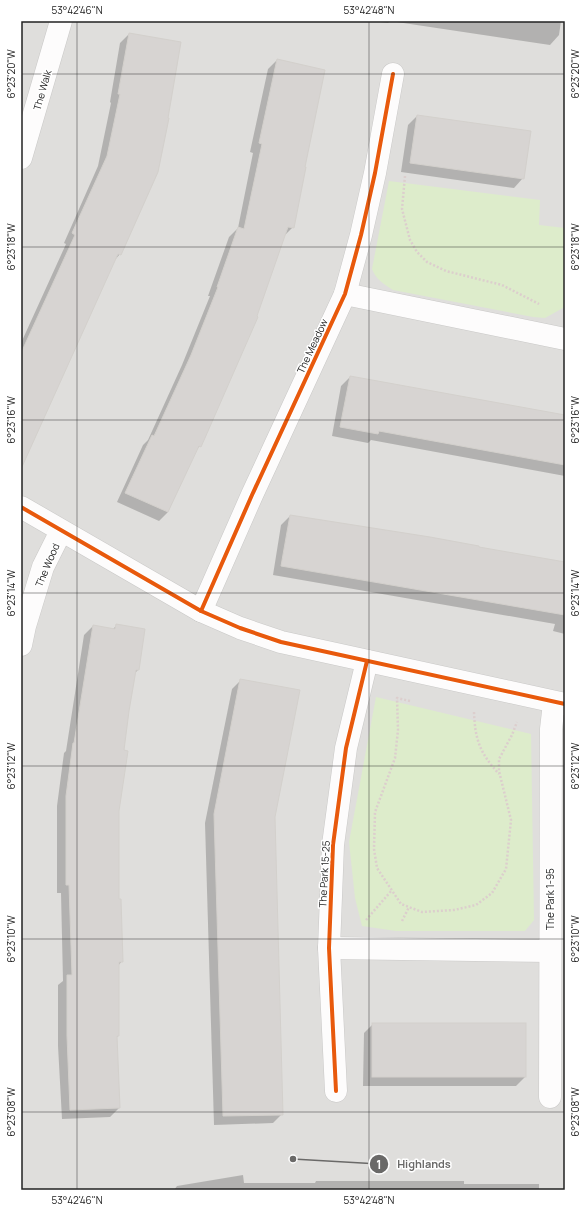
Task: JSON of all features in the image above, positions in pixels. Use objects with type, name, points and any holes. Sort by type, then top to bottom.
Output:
[{"type":"street","name":"The Walk","points":[[21,158],[62,21]]},
{"type":"street","name":"The Meadow","points":[[201,611],[252,495],[345,294],[361,235],[375,173],[393,74]]},
{"type":"street","points":[[345,294],[565,339]]},
{"type":"street","points":[[21,507],[201,611],[240,628],[281,642],[560,703]]},
{"type":"street","name":"The Wood","points":[[21,645],[25,626],[44,567],[61,531]]},
{"type":"street","name":"The Park 15-25","points":[[336,1091],[329,948],[333,846],[346,748],[367,661]]},
{"type":"street","name":"The Park 1-95","points":[[550,1097],[551,729],[560,703]]},
{"type":"street","points":[[329,948],[550,951]]},
{"type":"path","points":[[405,176],[402,209],[403,216],[410,240],[417,252],[427,262],[446,271],[502,284],[545,307]]},
{"type":"path","points":[[413,701],[397,698],[398,730],[395,758],[375,812],[374,849],[377,868],[400,904],[422,912],[454,910],[476,905],[492,894],[506,869],[511,820],[500,775],[499,759],[512,735],[526,696]]},
{"type":"path","points":[[466,710],[481,713]]},
{"type":"path","points":[[474,712],[475,731],[480,749],[488,762],[500,775]]},
{"type":"path","points":[[362,926],[392,890]]},
{"type":"shaded area","points":[[21,21],[565,21],[565,1190],[21,1190]]},
{"type":"green space","points":[[389,181],[540,200],[539,225],[565,228],[565,304],[563,308],[545,318],[533,317],[393,290],[386,286],[380,281],[372,269]]},
{"type":"green space","points":[[376,697],[531,734],[534,920],[525,931],[396,931],[362,926],[355,898],[349,842]]},
{"type":"building","points":[[129,33],[181,42],[169,118],[158,172],[121,255],[118,254],[21,469],[21,353],[75,235],[72,233],[107,156],[120,94],[118,94]]},
{"type":"building","points":[[277,59],[325,70],[294,228],[288,227],[257,316],[258,317],[201,447],[199,446],[168,512],[125,493],[152,435],[154,436],[191,355],[218,287],[238,227],[244,229],[262,144],[259,143]]},
{"type":"building","points":[[417,115],[531,131],[524,179],[410,163]]},
{"type":"building","points":[[350,376],[565,415],[565,465],[379,431],[378,434],[340,427]]},
{"type":"building","points":[[290,515],[430,537],[565,562],[565,615],[281,566]]},
{"type":"building","points":[[116,624],[145,629],[139,670],[136,670],[129,711],[124,750],[128,751],[119,811],[119,899],[121,899],[123,962],[119,962],[119,1036],[117,1036],[120,1108],[70,1110],[67,1036],[67,975],[72,975],[69,885],[66,885],[66,796],[73,743],[93,625],[115,629]]},
{"type":"building","points":[[240,679],[300,690],[275,817],[283,1115],[223,1116],[214,814]]},
{"type":"building","points":[[372,1023],[526,1023],[526,1077],[372,1077]]},
{"type":"cycle path","points":[[201,611],[252,495],[345,294],[361,235],[375,173],[393,74]]},
{"type":"cycle path","points":[[21,507],[201,611],[240,628],[281,642],[565,704]]},
{"type":"cycle path","points":[[336,1091],[329,948],[333,845],[346,748],[367,661]]},
{"type":"place","name":"Highlands","points":[[293,1159]]}]
